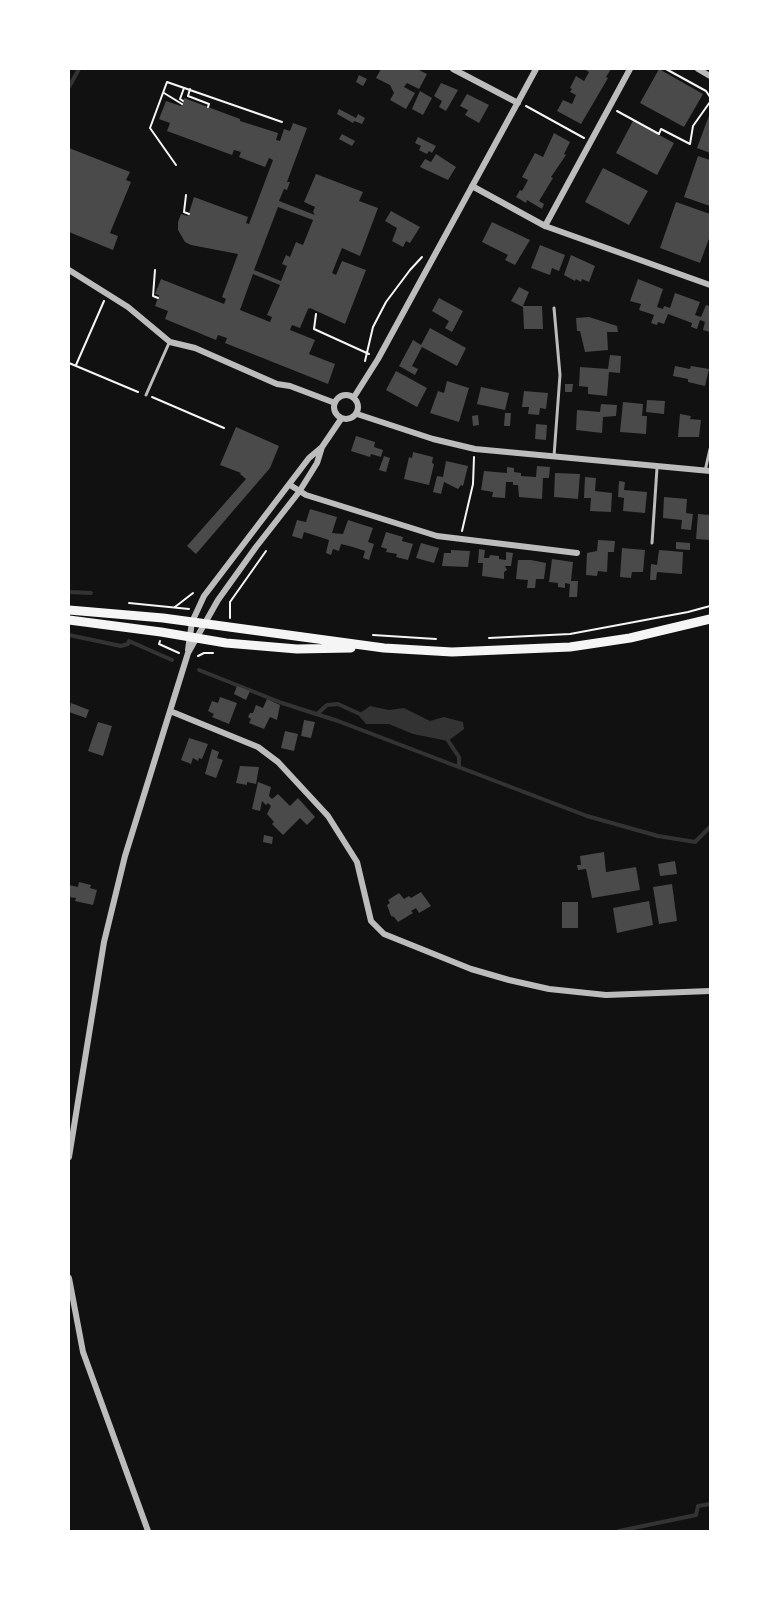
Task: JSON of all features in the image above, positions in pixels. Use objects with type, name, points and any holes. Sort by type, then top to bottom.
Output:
[{"type":"main road","points":[[69,610],[192,622],[384,648]]},
{"type":"main road","points":[[69,620],[226,643],[297,649],[384,648],[452,652],[570,647],[630,638],[710,619]]},
{"type":"street","points":[[453,69],[518,103]]},
{"type":"street","points":[[354,397],[373,368],[536,69]]},
{"type":"street","points":[[545,226],[630,69]]},
{"type":"street","points":[[698,69],[710,76]]},
{"type":"street","points":[[472,186],[545,226],[710,285]]},
{"type":"street","points":[[69,270],[128,306],[170,342],[195,348],[277,384],[290,386],[335,403]]},
{"type":"street","points":[[343,396],[354,397],[359,406],[357,414],[349,420],[341,419],[334,410],[335,403],[343,396]]},
{"type":"street","points":[[357,414],[433,439],[475,449],[708,471]]},
{"type":"street","points":[[193,637],[192,622],[204,596],[309,458],[322,447],[341,419]]},
{"type":"street","points":[[69,1157],[104,942],[125,856],[193,637],[255,547],[299,492],[317,464],[322,447]]},
{"type":"street","points":[[290,485],[299,492],[426,533],[460,540],[578,553]]},
{"type":"street","points":[[170,711],[258,747],[278,762],[328,816],[357,862],[371,921],[384,934],[471,969],[549,989],[606,995],[706,991]]},
{"type":"street","points":[[69,1278],[83,1352],[148,1531]]},
{"type":"lane","points":[[554,308],[560,375],[554,457]]},
{"type":"lane","points":[[146,395],[170,342]]},
{"type":"lane","points":[[708,471],[710,449]]},
{"type":"lane","points":[[652,543],[658,466]]},
{"type":"path","points":[[666,69],[706,91],[710,97]]},
{"type":"path","points":[[176,165],[150,128],[167,82],[282,122]]},
{"type":"path","points":[[163,92],[183,103],[180,99],[184,87]]},
{"type":"path","points":[[190,89],[188,96],[209,104],[208,107]]},
{"type":"path","points":[[609,106],[658,134],[661,129],[690,144],[693,126],[710,102]]},
{"type":"path","points":[[518,103],[590,141]]},
{"type":"path","points":[[186,195],[184,212],[189,214]]},
{"type":"path","points":[[364,364],[374,327],[386,302],[427,251]]},
{"type":"path","points":[[155,270],[153,296],[158,298]]},
{"type":"path","points":[[75,366],[108,294]]},
{"type":"path","points":[[316,314],[315,329],[368,353]]},
{"type":"path","points":[[460,540],[473,484],[475,449]]},
{"type":"path","points":[[175,607],[193,593]]},
{"type":"path","points":[[230,603],[230,616]]},
{"type":"path","points":[[165,606],[186,608]]},
{"type":"path","points":[[489,639],[570,634],[710,606]]},
{"type":"path","points":[[365,634],[443,640]]},
{"type":"path","points":[[159,644],[177,652]]},
{"type":"path","points":[[195,658],[204,653],[219,652]]},
{"type":"shaded area","points":[[370,706],[389,710],[404,708],[430,721],[444,717],[463,722],[464,729],[448,741],[413,734],[389,724],[366,724],[359,716]]},
{"type":"building","points":[[381,69],[417,69],[427,74],[419,89],[407,83],[404,87],[415,93],[406,109],[390,100],[394,93],[390,85],[376,78]]},
{"type":"building","points":[[584,69],[611,69],[581,124],[557,111],[563,100],[572,104],[576,95],[570,92],[572,89],[570,88],[576,76],[584,81],[589,72]]},
{"type":"building","points":[[659,69],[703,94],[684,127],[640,103]]},
{"type":"building","points":[[359,75],[367,79],[363,86],[356,82]]},
{"type":"building","points":[[441,83],[458,90],[446,111],[439,107],[442,101],[434,96]]},
{"type":"building","points":[[420,91],[432,98],[423,115],[412,109]]},
{"type":"building","points":[[467,94],[489,105],[479,123],[465,115],[468,110],[460,106]]},
{"type":"building","points":[[184,98],[240,119],[240,121],[278,133],[276,140],[280,141],[284,129],[290,131],[293,123],[307,128],[287,182],[290,182],[287,190],[284,189],[279,201],[315,215],[313,212],[315,207],[304,202],[316,174],[363,192],[359,201],[378,208],[360,256],[342,248],[332,273],[336,275],[342,261],[366,270],[345,324],[310,308],[300,328],[292,325],[290,330],[315,340],[309,354],[335,364],[328,384],[225,343],[227,338],[218,335],[216,340],[165,319],[168,311],[155,306],[159,295],[155,294],[161,279],[224,304],[226,299],[222,297],[238,254],[185,242],[178,230],[178,222],[181,214],[188,216],[194,197],[248,217],[246,223],[249,224],[273,160],[269,158],[265,167],[239,157],[241,152],[234,150],[232,155],[167,131],[170,123],[159,119],[166,101],[181,106]],"holes":[[[278,207],[313,220],[303,245],[296,242],[290,257],[286,255],[282,264],[287,266],[281,281],[254,270]],[[253,274],[280,285],[267,315],[272,317],[270,322],[240,310]]]},
{"type":"building","points":[[339,109],[356,118],[358,114],[365,118],[362,124],[354,121],[353,123],[337,114]]},
{"type":"building","points":[[710,113],[710,153],[697,148]]},
{"type":"building","points":[[633,121],[674,143],[657,175],[616,153]]},
{"type":"building","points":[[554,133],[570,142],[564,154],[566,155],[539,201],[544,204],[542,209],[527,200],[526,203],[516,197],[528,180],[522,177],[535,153],[543,157]]},
{"type":"building","points":[[342,134],[355,141],[352,146],[339,139]]},
{"type":"building","points":[[418,137],[436,146],[432,153],[429,151],[427,154],[419,150],[421,146],[415,143]]},
{"type":"building","points":[[69,148],[130,172],[126,180],[131,182],[110,233],[118,236],[113,250],[69,232]]},
{"type":"building","points":[[436,154],[456,167],[448,180],[420,167],[425,159],[431,162]]},
{"type":"building","points":[[698,156],[710,160],[710,206],[684,197]]},
{"type":"building","points":[[603,168],[648,191],[629,225],[585,202]]},
{"type":"building","points":[[676,202],[710,214],[710,236],[700,263],[660,248]]},
{"type":"building","points":[[391,211],[420,227],[410,243],[406,241],[403,247],[392,241],[397,228],[385,221]]},
{"type":"building","points":[[492,222],[530,240],[515,265],[505,260],[508,255],[482,242]]},
{"type":"building","points":[[540,245],[565,255],[559,271],[552,268],[550,275],[531,268]]},
{"type":"building","points":[[571,255],[595,266],[589,282],[582,279],[581,282],[576,279],[575,281],[564,275]]},
{"type":"building","points":[[638,279],[663,289],[657,307],[670,308],[675,293],[700,302],[695,315],[701,317],[706,305],[710,306],[710,332],[703,330],[705,322],[700,320],[697,329],[691,327],[692,323],[668,314],[664,324],[651,323],[654,315],[639,310],[641,304],[630,301]]},
{"type":"building","points":[[519,287],[529,292],[523,306],[542,306],[543,329],[524,329],[523,307],[511,301]]},
{"type":"building","points":[[439,298],[463,311],[452,332],[445,328],[449,321],[432,311]]},
{"type":"building","points":[[589,317],[617,326],[618,332],[607,332],[608,350],[585,352],[580,331],[577,331],[576,318]]},
{"type":"building","points":[[430,328],[466,348],[457,366],[422,347],[412,366],[418,369],[415,375],[399,366],[413,340],[421,345]]},
{"type":"building","points":[[610,355],[621,356],[620,373],[609,372],[607,396],[588,394],[588,387],[579,386],[580,367],[608,369]]},
{"type":"building","points":[[675,366],[709,369],[705,386],[673,376]]},
{"type":"building","points":[[396,371],[427,388],[417,407],[386,390]]},
{"type":"building","points":[[447,381],[469,388],[459,422],[430,413],[438,391],[444,393]]},
{"type":"building","points":[[565,384],[573,384],[572,392],[565,392]]},
{"type":"building","points":[[481,387],[509,393],[505,410],[477,404]]},
{"type":"building","points":[[524,391],[548,393],[546,409],[540,408],[539,415],[528,414],[529,407],[522,407]]},
{"type":"building","points":[[647,400],[665,401],[664,414],[646,412]]},
{"type":"building","points":[[623,402],[643,404],[642,416],[647,416],[646,434],[620,432]]},
{"type":"building","points":[[601,404],[617,405],[616,416],[603,417],[602,433],[576,430],[577,410],[600,412]]},
{"type":"building","points":[[505,413],[511,413],[510,426],[504,426]]},
{"type":"building","points":[[680,414],[691,416],[690,419],[701,420],[699,437],[678,437]]},
{"type":"building","points":[[478,415],[479,425],[473,426],[472,416]]},
{"type":"building","points":[[536,424],[547,425],[546,440],[535,439]]},
{"type":"building","points":[[236,427],[279,446],[270,468],[196,554],[187,546],[246,479],[241,473],[220,465]]},
{"type":"building","points":[[356,436],[375,442],[374,447],[383,450],[381,457],[371,454],[370,457],[351,451]]},
{"type":"building","points":[[413,452],[433,457],[432,463],[434,464],[429,485],[404,479],[409,457],[412,458]]},
{"type":"building","points":[[384,456],[390,458],[386,472],[379,470]]},
{"type":"building","points":[[446,461],[468,466],[463,486],[461,485],[458,489],[444,482],[441,494],[433,492],[437,476],[443,477]]},
{"type":"building","points":[[537,466],[550,467],[549,478],[543,478],[542,499],[519,497],[518,485],[513,485],[513,482],[506,482],[505,498],[492,497],[493,492],[481,490],[484,471],[507,473],[507,467],[514,468],[514,472],[521,473],[521,476],[536,477]]},
{"type":"building","points":[[555,473],[580,474],[578,499],[554,497]]},
{"type":"building","points":[[585,477],[596,478],[595,491],[612,493],[611,512],[590,511],[591,498],[584,498]]},
{"type":"building","points":[[619,481],[625,482],[624,490],[647,492],[645,513],[623,511],[624,498],[618,497]]},
{"type":"building","points":[[664,497],[687,499],[686,513],[693,514],[691,530],[681,529],[682,520],[663,518]]},
{"type":"building","points":[[310,509],[337,517],[332,533],[343,534],[348,520],[373,528],[368,542],[374,544],[369,560],[363,558],[365,551],[353,547],[341,544],[339,551],[333,549],[331,555],[326,553],[329,540],[304,532],[302,539],[292,536],[297,520],[306,522]]},
{"type":"building","points":[[698,514],[710,515],[710,540],[696,539]]},
{"type":"building","points":[[386,532],[403,537],[402,541],[413,544],[408,560],[396,557],[397,554],[386,552],[387,549],[381,547]]},
{"type":"building","points":[[598,540],[615,541],[614,552],[608,552],[607,572],[598,571],[597,576],[586,575],[587,553],[597,551]]},
{"type":"building","points":[[676,542],[690,543],[690,550],[676,549]]},
{"type":"building","points":[[421,543],[439,548],[434,563],[416,558]]},
{"type":"building","points":[[622,548],[645,550],[643,572],[632,572],[631,578],[620,577]]},
{"type":"building","points":[[479,549],[485,550],[484,558],[489,558],[490,555],[506,560],[506,552],[513,553],[511,566],[505,566],[507,570],[504,572],[504,579],[482,576],[483,563],[478,563]]},
{"type":"building","points":[[451,550],[470,551],[468,567],[442,566],[444,553],[451,553]]},
{"type":"building","points":[[659,550],[683,552],[682,574],[657,572],[656,580],[650,580],[651,564],[657,565]]},
{"type":"building","points":[[552,559],[573,562],[571,581],[578,581],[577,597],[569,597],[570,584],[565,583],[565,588],[558,587],[558,583],[549,582]]},
{"type":"building","points":[[518,560],[546,563],[544,579],[536,579],[535,588],[527,588],[528,580],[516,579]]},
{"type":"building","points":[[237,686],[250,691],[246,700],[234,694]]},
{"type":"building","points":[[220,697],[237,703],[229,724],[212,717],[214,714],[208,711],[212,701],[218,703]]},
{"type":"building","points":[[267,699],[280,705],[277,720],[270,717],[264,729],[249,723],[251,719],[248,717],[250,713],[253,713],[256,705],[263,708]]},
{"type":"building","points":[[71,703],[89,710],[86,718],[69,712]]},
{"type":"building","points":[[304,720],[315,722],[311,738],[301,736]]},
{"type":"building","points":[[98,722],[112,726],[103,756],[88,751]]},
{"type":"building","points":[[285,731],[298,734],[294,751],[281,748]]},
{"type":"building","points":[[189,738],[208,744],[202,759],[199,758],[198,761],[193,758],[191,764],[181,760]]},
{"type":"building","points":[[212,749],[219,752],[217,758],[223,760],[216,778],[205,774]]},
{"type":"building","points":[[240,766],[259,767],[256,784],[236,783]]},
{"type":"building","points":[[258,782],[271,787],[269,796],[272,799],[278,794],[290,806],[298,798],[315,817],[307,825],[300,818],[283,835],[272,824],[274,822],[267,814],[271,806],[268,803],[266,805],[262,801],[260,811],[252,809]]},
{"type":"building","points":[[264,835],[273,837],[272,844],[263,842]]},
{"type":"building","points":[[604,852],[606,872],[636,867],[640,890],[592,898],[586,869],[578,870],[577,865],[581,865],[580,856]]},
{"type":"building","points":[[675,861],[677,874],[660,876],[658,864]]},
{"type":"building","points":[[79,882],[91,885],[90,888],[97,890],[93,905],[75,901],[76,898],[69,897],[69,885],[78,887]]},
{"type":"building","points":[[672,884],[677,921],[659,924],[653,887]]},
{"type":"building","points":[[421,892],[431,906],[419,913],[416,908],[411,911],[413,913],[398,922],[391,916],[387,905],[390,903],[388,900],[399,893],[404,899]]},
{"type":"building","points":[[649,901],[653,925],[617,933],[613,908]]},
{"type":"building","points":[[562,902],[578,902],[578,928],[562,928]]},
{"type":"waterway","points":[[69,87],[79,69]]},
{"type":"waterway","points":[[69,592],[91,593]]},
{"type":"waterway","points":[[69,635],[121,646],[128,644],[129,641],[172,660]]},
{"type":"waterway","points":[[199,670],[587,816],[658,836],[695,842],[710,827]]},
{"type":"waterway","points":[[317,714],[327,705],[338,704],[362,715]]},
{"type":"waterway","points":[[447,739],[459,757],[459,767]]},
{"type":"waterway","points":[[619,1531],[696,1515],[698,1506],[710,1504]]}]
